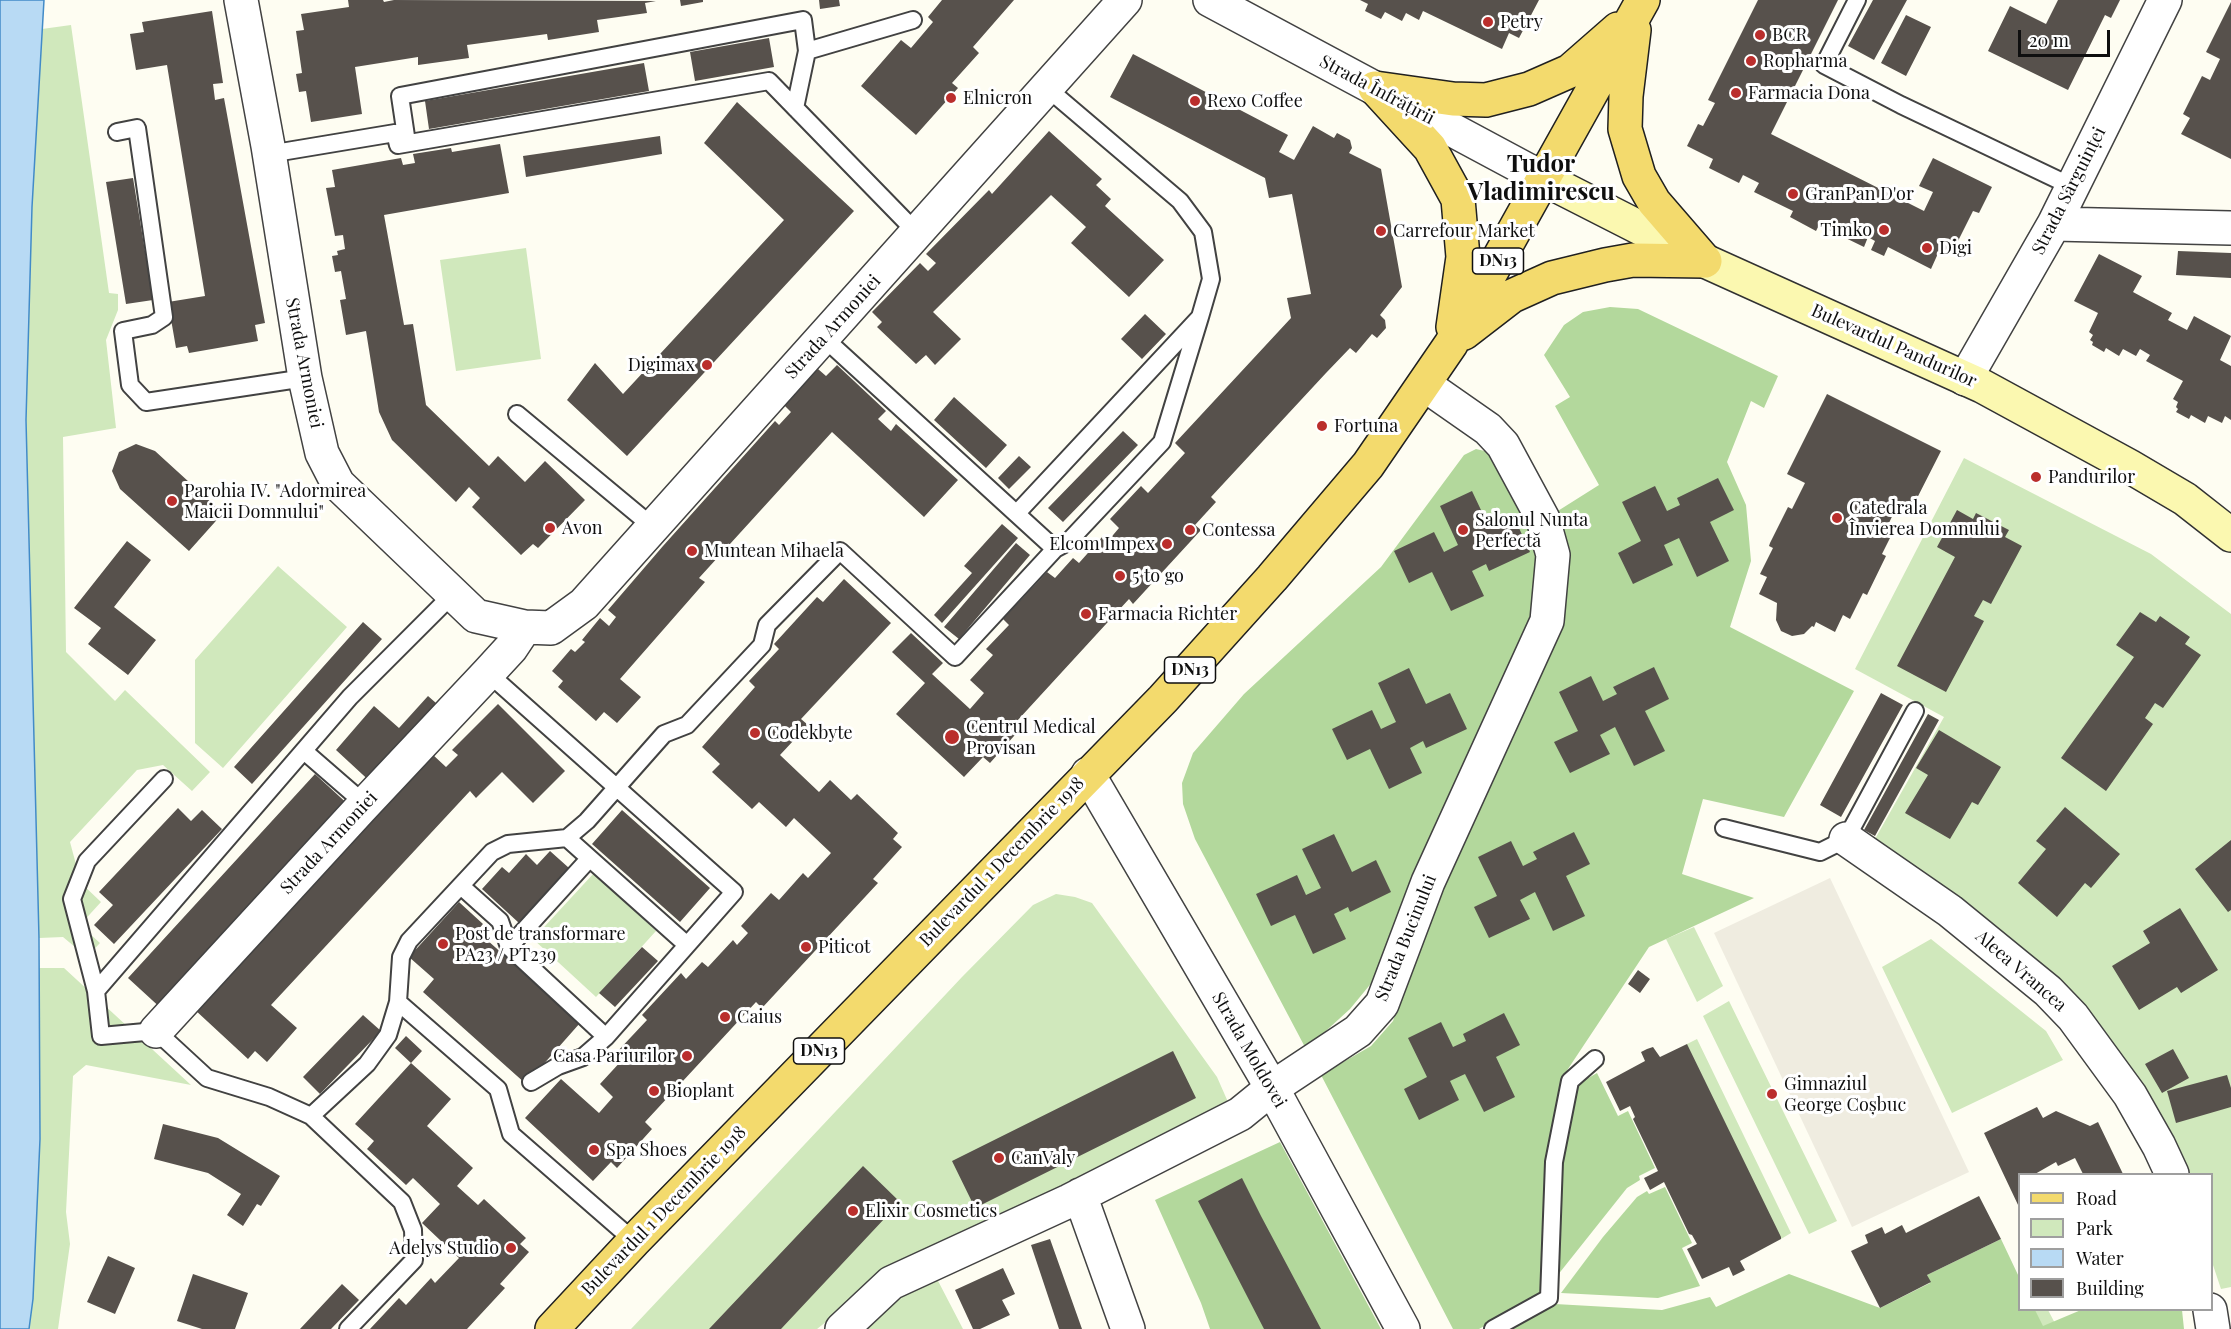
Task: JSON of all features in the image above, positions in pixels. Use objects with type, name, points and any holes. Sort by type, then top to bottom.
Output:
[{"type":"main road","points":[[1375,88],[1453,99],[1486,100],[1529,89],[1570,71],[1639,7]]},
{"type":"main road","points":[[1639,7],[1626,96],[1626,129],[1639,176],[1654,202],[1705,261]]},
{"type":"main road","name":"Bulevardul 1 Decembrie 1918","points":[[552,1329],[634,1241],[1163,699],[1272,578],[1368,465],[1451,344],[1639,7]]},
{"type":"main road","points":[[1375,88],[1431,148],[1458,199],[1462,257],[1451,344]]},
{"type":"main road","name":"Bulevardul Pandurilor","points":[[1544,178],[1705,261],[1965,379],[2034,413],[2185,500],[2231,535]]},
{"type":"main road","points":[[1451,344],[1512,296],[1552,278],[1633,260],[1705,261]]},
{"type":"street","name":"Strada Armoniei","points":[[241,0],[269,154],[305,378],[322,453],[338,484],[476,615],[525,627],[551,628],[584,604],[1125,0]]},
{"type":"street","name":"Strada Înfrățirii","points":[[1210,0],[1544,178]]},
{"type":"street","name":"Strada Sârguinței","points":[[1965,379],[2054,224],[2165,0]]},
{"type":"street","points":[[2054,224],[2231,228]]},
{"type":"street","name":"Strada Bucinului","points":[[842,1329],[891,1283],[1080,1195],[1240,1114],[1272,1088],[1358,1031],[1382,1004],[1428,882],[1547,621],[1553,555],[1543,519],[1503,446],[1488,429],[1425,385]]},
{"type":"street","name":"Strada Armoniei","points":[[156,1031],[489,673],[511,648],[525,627]]},
{"type":"street","name":"Strada Moldovei","points":[[1088,774],[1272,1088],[1403,1329]]},
{"type":"street","name":"Aleea Vrancea","points":[[1846,839],[1950,911],[2048,991],[2073,1017],[2130,1095],[2172,1173]]},
{"type":"street","points":[[1080,1195],[1128,1329]]},
{"type":"lane","points":[[1857,0],[1824,65],[1901,105],[2073,187]]},
{"type":"lane","points":[[407,143],[400,96],[803,20],[807,51],[795,108]]},
{"type":"lane","points":[[807,51],[913,20]]},
{"type":"lane","points":[[269,154],[395,132],[398,145],[769,81],[917,233]]},
{"type":"lane","points":[[311,1116],[367,1064],[388,1035],[398,1002],[401,957],[409,941],[492,852],[508,844],[567,838],[587,821],[664,734],[687,725],[762,645],[767,625],[840,551],[955,657],[1055,549],[1068,542],[1162,442],[1211,279],[1203,232],[1180,201],[1047,88]]},
{"type":"lane","points":[[117,132],[137,128],[164,316],[152,325],[123,332],[130,385],[146,402],[305,378]]},
{"type":"lane","points":[[1017,513],[1200,317]]},
{"type":"lane","points":[[824,338],[1055,549]]},
{"type":"lane","points":[[517,414],[653,527]]},
{"type":"lane","points":[[96,991],[350,697],[453,594]]},
{"type":"lane","points":[[489,673],[734,892],[606,1037],[583,1057],[558,1066],[531,1082]]},
{"type":"lane","points":[[1724,828],[1820,852],[1846,839],[1915,711]]},
{"type":"lane","points":[[304,751],[365,804]]},
{"type":"lane","points":[[164,779],[87,861],[72,899],[96,991],[101,1036],[156,1031],[207,1078],[269,1097],[311,1116],[402,1202],[413,1230],[414,1260],[348,1329]]},
{"type":"lane","points":[[567,838],[687,945]]},
{"type":"lane","points":[[508,947],[589,859]]},
{"type":"lane","points":[[461,886],[500,921],[508,947],[606,1037]]},
{"type":"lane","points":[[398,1002],[498,1089],[511,1134],[634,1241]]},
{"type":"lane","points":[[1493,1329],[1549,1298],[1554,1162],[1570,1081],[1595,1059]]},
{"type":"green space","points":[[71,25],[109,293],[118,294],[118,310],[106,340],[116,428],[63,437],[66,652],[115,701],[125,690],[210,772],[192,791],[163,765],[137,770],[70,842],[81,883],[101,902],[80,925],[100,943],[87,957],[63,937],[39,938],[26,420],[32,207],[42,29]]},
{"type":"green space","points":[[526,248],[541,359],[456,371],[440,260]]},
{"type":"green space","points":[[1610,307],[1638,309],[1778,376],[1764,408],[1751,401],[1727,462],[1746,505],[1751,561],[1730,627],[1854,691],[1784,817],[1703,799],[1682,874],[1754,898],[1649,947],[1564,1075],[1545,1166],[1541,1294],[1479,1329],[1453,1329],[1321,1075],[1371,1046],[1393,1021],[1434,896],[1559,624],[1553,514],[1599,485],[1555,406],[1570,397],[1544,355],[1564,325],[1583,312]]},
{"type":"green space","points":[[1476,449],[1489,452],[1531,524],[1541,556],[1534,619],[1378,975],[1350,1009],[1306,1049],[1195,839],[1183,804],[1182,783],[1193,753],[1244,694],[1381,567],[1464,455]]},
{"type":"green space","points":[[1964,458],[2151,554],[2231,614],[2231,1287],[2221,1289],[2213,1265],[2213,1173],[2182,1173],[2058,978],[1962,898],[1875,839],[1944,717],[1855,669]]},
{"type":"green space","points":[[278,566],[347,627],[223,768],[195,743],[195,660]]},
{"type":"green space","points":[[594,873],[656,931],[596,997],[533,939]]},
{"type":"green space","points":[[1056,894],[1092,903],[1217,1077],[1228,1102],[875,1283],[817,1329],[631,1329],[962,977],[1033,905]]},
{"type":"green space","points":[[1694,927],[1723,986],[1697,1002],[1666,939]]},
{"type":"green space","points":[[1931,939],[2046,1031],[2063,1060],[1952,1113],[1882,967]]},
{"type":"green space","points":[[39,968],[64,968],[191,1085],[86,1065],[73,1076],[66,1212],[70,1244],[58,1329],[29,1329],[33,1299],[40,1139]]},
{"type":"green space","points":[[1729,1001],[1837,1221],[1809,1234],[1703,1016]]},
{"type":"green space","points":[[1697,1039],[1791,1233],[1781,1239],[1687,1045]]},
{"type":"green space","points":[[1597,1073],[1618,1116],[1628,1111],[1655,1168],[1639,1176],[1640,1180],[1627,1188],[1557,1276],[1562,1158],[1578,1084]]},
{"type":"green space","points":[[1280,1142],[1381,1329],[1210,1329],[1201,1303],[1155,1200]]},
{"type":"green space","points":[[1665,1187],[1692,1243],[1682,1248],[1700,1286],[1658,1298],[1561,1293],[1603,1237],[1637,1197],[1647,1191],[1649,1194]]},
{"type":"green space","points":[[2001,1239],[2018,1275],[2018,1311],[2036,1311],[2043,1326],[2079,1311],[2182,1311],[2184,1329],[1509,1329],[1555,1304],[1662,1310],[1710,1297],[1716,1307],[1789,1274],[1880,1308],[1930,1283],[1927,1275]]},
{"type":"green space","points":[[936,1277],[963,1329],[868,1329],[895,1298]]},
{"type":"green space","points":[[2019,1311],[2049,1311],[2058,1329],[2003,1329]]},
{"type":"shaded area","points":[[1830,878],[1969,1172],[1852,1227],[1714,933]]},
{"type":"water","points":[[0,0],[44,0],[32,207],[26,420],[39,938],[40,1139],[33,1299],[29,1329],[0,1329]]},
{"type":"building","points":[[348,0],[383,0],[384,2],[394,0],[656,1],[645,3],[647,13],[597,20],[599,32],[548,40],[547,34],[467,45],[469,58],[418,65],[418,57],[355,67],[362,114],[311,122],[306,91],[299,92],[296,74],[302,73],[296,31],[304,30],[301,14],[349,7]]},
{"type":"building","points":[[680,0],[703,0],[703,2],[681,6]]},
{"type":"building","points":[[819,0],[839,0],[840,6],[820,9]]},
{"type":"building","points":[[942,0],[1014,0],[973,47],[979,53],[952,83],[958,88],[916,135],[861,86],[901,40],[911,48],[933,22],[928,17]]},
{"type":"building","points":[[1360,0],[1539,0],[1519,38],[1509,33],[1502,49],[1423,11],[1419,20],[1406,13],[1402,21],[1385,12],[1381,19],[1365,11],[1368,4]]},
{"type":"building","points":[[1758,0],[1838,0],[1771,134],[1924,211],[1933,192],[1919,186],[1933,158],[1992,187],[1979,213],[1973,211],[1951,255],[1940,249],[1931,269],[1888,247],[1884,256],[1871,250],[1875,241],[1868,237],[1864,247],[1819,225],[1816,231],[1790,217],[1793,211],[1754,192],[1759,183],[1743,175],[1739,183],[1709,168],[1713,159],[1687,146],[1698,124],[1703,126],[1715,103],[1708,100]]},
{"type":"building","points":[[1873,0],[1907,0],[1874,60],[1848,46]]},
{"type":"building","points":[[2058,0],[2120,0],[2111,18],[2105,15],[2068,90],[1988,51],[2010,6],[2046,24]]},
{"type":"building","points":[[2231,2],[2231,159],[2181,134],[2190,118],[2183,114],[2202,76],[2210,80],[2220,59],[2206,52]]},
{"type":"building","points":[[212,11],[223,83],[213,84],[215,100],[224,98],[265,323],[255,325],[258,341],[189,353],[187,346],[176,348],[168,302],[205,296],[167,65],[136,70],[130,34],[144,32],[142,22]]},
{"type":"building","points":[[1906,15],[1931,27],[1906,76],[1881,63]]},
{"type":"building","points":[[769,38],[774,67],[695,81],[690,52]]},
{"type":"building","points":[[1133,54],[1288,135],[1279,152],[1294,160],[1313,126],[1334,138],[1337,133],[1350,140],[1352,148],[1349,153],[1381,169],[1402,287],[1380,315],[1385,320],[1386,328],[1377,338],[1372,334],[1356,353],[1350,348],[1326,373],[1211,497],[1216,502],[1195,525],[1201,530],[1133,604],[1129,599],[1017,721],[1022,727],[990,763],[983,757],[964,777],[896,714],[925,683],[892,652],[911,633],[943,663],[932,674],[970,709],[984,693],[970,680],[993,655],[986,649],[1009,625],[1003,619],[1047,572],[1055,578],[1073,558],[1079,563],[1103,536],[1108,541],[1119,528],[1110,519],[1141,486],[1148,493],[1185,453],[1175,443],[1291,318],[1287,298],[1311,294],[1292,194],[1269,198],[1265,178],[1110,97]]},
{"type":"building","points":[[644,63],[649,91],[429,129],[425,101]]},
{"type":"building","points":[[737,102],[854,211],[627,456],[567,400],[595,363],[623,394],[784,220],[704,143]]},
{"type":"building","points":[[1049,131],[1102,179],[1096,185],[1111,199],[1105,206],[1164,260],[1129,297],[1071,243],[1086,227],[1051,195],[933,312],[961,339],[935,365],[926,355],[916,364],[877,327],[882,322],[872,312],[920,263],[928,271],[936,263],[926,254],[989,190],[992,194]]},
{"type":"building","points":[[660,136],[662,154],[526,177],[523,156]]},
{"type":"building","points":[[500,144],[509,193],[384,215],[404,325],[413,324],[426,405],[489,466],[498,456],[525,482],[545,461],[585,500],[538,548],[533,544],[521,555],[472,507],[480,498],[469,487],[456,502],[392,440],[379,412],[366,331],[346,335],[340,300],[346,299],[341,271],[335,272],[332,256],[338,255],[337,251],[345,249],[343,235],[335,236],[326,188],[335,187],[332,170],[401,158],[403,165],[415,163],[413,154],[451,148],[452,152]]},
{"type":"building","points":[[133,178],[153,300],[126,304],[106,182]]},
{"type":"building","points":[[2178,251],[2231,253],[2231,278],[2176,275]]},
{"type":"building","points":[[2099,254],[2142,276],[2133,292],[2172,313],[2168,320],[2187,330],[2194,316],[2231,336],[2220,360],[2231,366],[2231,420],[2225,416],[2222,423],[2208,416],[2205,423],[2191,415],[2189,419],[2176,412],[2178,402],[2173,399],[2183,381],[2146,361],[2150,355],[2140,349],[2136,356],[2123,349],[2119,356],[2106,348],[2104,352],[2092,345],[2093,342],[2090,340],[2093,335],[2089,332],[2098,313],[2074,301]]},
{"type":"building","points":[[1145,314],[1166,334],[1142,359],[1121,339]]},
{"type":"building","points":[[837,365],[886,411],[878,419],[891,431],[896,424],[958,480],[924,517],[832,432],[699,578],[705,582],[620,679],[641,697],[617,723],[604,712],[596,721],[558,687],[563,681],[552,671],[571,649],[575,652],[585,642],[582,640],[600,618],[609,626],[616,617],[608,610],[775,421],[779,425],[791,412],[784,405],[818,369],[826,376]]},
{"type":"building","name":"Catedrala Învierea Domnului","points":[[1827,394],[1941,451],[1911,510],[1898,504],[1888,525],[1895,528],[1882,554],[1886,556],[1867,595],[1863,593],[1850,619],[1843,615],[1835,632],[1816,622],[1814,627],[1812,626],[1804,634],[1792,636],[1781,631],[1776,620],[1777,603],[1759,594],[1767,577],[1760,574],[1773,548],[1769,546],[1770,543],[1788,507],[1792,509],[1805,483],[1787,474]]},
{"type":"building","points":[[954,397],[1007,445],[986,468],[934,420]]},
{"type":"building","points":[[1123,431],[1138,445],[1063,522],[1048,508]]},
{"type":"building","name":"Parohia IV. \"Adormirea Maicii Domnului\"","points":[[136,444],[155,451],[223,513],[189,551],[120,489],[112,471],[119,452]]},
{"type":"building","points":[[1019,456],[1031,467],[1009,489],[998,478]]},
{"type":"building","points":[[1718,478],[1734,510],[1710,522],[1729,561],[1697,577],[1679,538],[1664,545],[1673,565],[1633,584],[1618,553],[1641,541],[1622,502],[1655,486],[1667,511],[1680,505],[1677,498]]},
{"type":"building","points":[[1472,491],[1489,527],[1513,515],[1530,552],[1489,571],[1486,564],[1472,571],[1484,596],[1451,611],[1432,572],[1409,583],[1394,551],[1434,532],[1444,552],[1458,545],[1440,506]]},
{"type":"building","points":[[1957,510],[1973,519],[1976,513],[2009,530],[2005,537],[2022,546],[1991,604],[1983,600],[1974,616],[1984,621],[1946,692],[1897,666],[1955,557],[1937,547]]},
{"type":"building","points":[[1002,524],[1018,538],[942,623],[934,615],[972,573],[964,566]]},
{"type":"building","points":[[127,541],[151,560],[114,607],[156,640],[128,675],[88,644],[101,628],[74,608]]},
{"type":"building","points":[[1016,543],[1030,555],[959,639],[944,627]]},
{"type":"building","points":[[844,579],[891,623],[801,719],[808,725],[780,755],[819,792],[830,780],[851,800],[857,794],[898,833],[893,839],[902,847],[873,879],[878,883],[762,1008],[756,1002],[645,1122],[652,1129],[617,1168],[611,1162],[593,1181],[525,1118],[561,1079],[599,1113],[613,1097],[600,1084],[623,1059],[616,1053],[647,1020],[642,1015],[681,973],[686,979],[702,962],[708,967],[733,940],[737,945],[748,933],[741,926],[771,893],[779,900],[803,873],[808,878],[831,853],[794,818],[786,827],[759,802],[752,809],[712,772],[720,764],[702,747],[755,687],[749,681],[779,649],[774,644],[817,597],[823,602]]},
{"type":"building","points":[[2140,612],[2156,622],[2160,616],[2190,637],[2185,644],[2201,655],[2163,708],[2155,703],[2145,718],[2153,724],[2106,791],[2061,758],[2134,657],[2116,645]]},
{"type":"building","points":[[363,622],[382,639],[252,784],[234,767]]},
{"type":"building","points":[[1654,667],[1669,699],[1645,711],[1665,751],[1634,766],[1615,727],[1600,735],[1610,754],[1570,773],[1554,742],[1578,731],[1559,692],[1591,676],[1603,701],[1617,694],[1613,687]]},
{"type":"building","points":[[1409,668],[1426,704],[1450,693],[1467,729],[1426,748],[1423,741],[1410,748],[1422,773],[1389,789],[1370,749],[1347,760],[1332,729],[1372,710],[1381,729],[1396,722],[1378,683]]},
{"type":"building","points":[[1881,693],[1903,705],[1841,817],[1820,805]]},
{"type":"building","points":[[428,696],[444,710],[375,786],[336,750],[374,706],[399,728]]},
{"type":"building","points":[[498,704],[565,771],[533,803],[502,772],[476,798],[470,791],[271,1005],[297,1028],[267,1062],[255,1051],[248,1059],[194,1009],[432,754],[446,767],[458,755],[452,750]]},
{"type":"building","points":[[1928,714],[1939,720],[1875,836],[1864,830]]},
{"type":"building","points":[[1939,730],[2001,767],[1978,805],[1972,802],[1950,839],[1905,813],[1928,775],[1916,768]]},
{"type":"building","points":[[315,774],[352,808],[164,1011],[128,978]]},
{"type":"building","points":[[2065,807],[2120,854],[2091,888],[2085,883],[2057,917],[2018,883],[2046,849],[2036,841]]},
{"type":"building","points":[[178,808],[191,821],[202,810],[222,829],[114,944],[94,925],[113,905],[99,892]]},
{"type":"building","points":[[622,810],[710,888],[680,922],[592,844]]},
{"type":"building","points":[[1574,832],[1590,864],[1566,876],[1585,916],[1553,931],[1535,892],[1520,900],[1530,919],[1489,938],[1474,907],[1497,896],[1478,857],[1511,841],[1523,866],[1537,859],[1533,852]]},
{"type":"building","points":[[1334,834],[1352,872],[1376,860],[1391,892],[1350,912],[1348,907],[1334,914],[1346,939],[1313,954],[1295,915],[1271,926],[1256,894],[1297,875],[1306,895],[1321,888],[1302,849]]},
{"type":"building","points":[[2231,840],[2231,910],[2228,912],[2195,869]]},
{"type":"building","points":[[550,851],[569,868],[519,923],[482,889],[502,867],[509,873],[526,854],[537,865]]},
{"type":"building","points":[[459,902],[483,924],[477,931],[580,1023],[526,1084],[423,992],[434,979],[409,957]]},
{"type":"building","points":[[2180,908],[2218,970],[2181,993],[2177,987],[2139,1010],[2112,966],[2150,943],[2143,931]]},
{"type":"building","points":[[642,947],[658,961],[615,1007],[599,993]]},
{"type":"building","points":[[1638,970],[1650,979],[1640,993],[1628,984]]},
{"type":"building","points":[[1504,1013],[1520,1045],[1496,1057],[1515,1097],[1484,1112],[1465,1074],[1450,1081],[1459,1100],[1419,1120],[1404,1089],[1427,1077],[1408,1038],[1441,1022],[1453,1047],[1466,1041],[1463,1034]]},
{"type":"building","points":[[363,1015],[381,1031],[320,1094],[303,1077]]},
{"type":"building","points":[[406,1036],[422,1051],[411,1063],[395,1048]]},
{"type":"building","points":[[1687,1044],[1781,1237],[1740,1261],[1745,1270],[1733,1276],[1729,1267],[1702,1279],[1687,1249],[1697,1244],[1689,1234],[1664,1182],[1650,1190],[1644,1178],[1658,1171],[1633,1119],[1635,1117],[1630,1106],[1620,1111],[1606,1082],[1645,1061],[1641,1052],[1647,1049],[1653,1047],[1660,1057]]},
{"type":"building","points":[[2173,1049],[2189,1078],[2162,1093],[2145,1064]]},
{"type":"building","points":[[1173,1051],[1196,1098],[975,1208],[952,1161]]},
{"type":"building","points":[[411,1063],[451,1099],[427,1126],[473,1168],[457,1186],[478,1205],[484,1199],[526,1238],[520,1244],[529,1252],[500,1284],[505,1288],[467,1329],[370,1329],[399,1298],[406,1305],[431,1278],[435,1283],[459,1258],[422,1223],[440,1204],[413,1178],[406,1185],[367,1149],[374,1141],[355,1124]]},
{"type":"building","points":[[2227,1075],[2231,1088],[2231,1107],[2176,1123],[2167,1091]]},
{"type":"building","points":[[2037,1107],[2043,1118],[2056,1111],[2090,1126],[2098,1122],[2123,1173],[2082,1173],[2075,1158],[2058,1166],[2056,1162],[2037,1173],[2018,1173],[2018,1205],[1984,1133]]},
{"type":"building","points":[[163,1124],[218,1138],[280,1176],[261,1206],[257,1204],[243,1226],[227,1215],[241,1194],[208,1173],[154,1159]]},
{"type":"building","points":[[863,1166],[900,1202],[781,1329],[709,1329]]},
{"type":"building","points":[[1242,1178],[1321,1329],[1264,1329],[1198,1201]]},
{"type":"building","points":[[1979,1196],[2001,1239],[1927,1275],[1931,1282],[1880,1308],[1851,1251],[1868,1243],[1865,1235],[1882,1227],[1885,1234],[1902,1225],[1906,1233]]},
{"type":"building","points":[[1050,1239],[1082,1329],[1059,1329],[1031,1245]]},
{"type":"building","points":[[108,1256],[135,1268],[115,1314],[87,1302]]},
{"type":"building","points":[[1003,1268],[1015,1294],[1002,1300],[1010,1315],[980,1329],[973,1329],[955,1290]]},
{"type":"building","points":[[193,1274],[248,1293],[235,1329],[202,1329],[177,1321]]},
{"type":"building","points":[[342,1284],[359,1300],[331,1329],[300,1329]]},
{"type":"place","name":"Petry","points":[[1488,22]]},
{"type":"place","name":"BCR","points":[[1760,35]]},
{"type":"place","name":"Ropharma","points":[[1751,61]]},
{"type":"place","name":"Farmacia Dona","points":[[1736,93]]},
{"type":"place","name":"Elnicron","points":[[951,98]]},
{"type":"place","name":"Rexo Coffee","points":[[1195,101]]},
{"type":"place","name":"GranPan D'or","points":[[1793,194]]},
{"type":"place","name":"Timko","points":[[1884,230]]},
{"type":"place","name":"Carrefour Market","points":[[1381,231]]},
{"type":"place","name":"Digi","points":[[1927,248]]},
{"type":"place","name":"Digimax","points":[[707,365]]},
{"type":"place","name":"Fortuna","points":[[1322,426]]},
{"type":"place","name":"Pandurilor","points":[[2036,477]]},
{"type":"place","name":"Parohia IV. \"Adormirea Maicii Domnului\"","points":[[172,501]]},
{"type":"place","name":"Catedrala Învierea Domnului","points":[[1837,518]]},
{"type":"place","name":"Avon","points":[[550,528]]},
{"type":"place","name":"Contessa","points":[[1190,530]]},
{"type":"place","name":"Salonul Nunta Perfectă","points":[[1463,530]]},
{"type":"place","name":"Elcom Impex","points":[[1167,544]]},
{"type":"place","name":"Muntean Mihaela","points":[[692,551]]},
{"type":"place","name":"5 to go","points":[[1120,576]]},
{"type":"place","name":"Farmacia Richter","points":[[1086,614]]},
{"type":"place","name":"Codekbyte","points":[[755,733]]},
{"type":"place","name":"Centrul Medical Provisan","points":[[952,737]]},
{"type":"place","name":"Post de transformare PA23 / PT239","points":[[443,944]]},
{"type":"place","name":"Piticot","points":[[806,947]]},
{"type":"place","name":"Caius","points":[[725,1017]]},
{"type":"place","name":"Casa Pariurilor","points":[[687,1056]]},
{"type":"place","name":"Bioplant","points":[[654,1091]]},
{"type":"place","name":"Gimnaziul George Coșbuc","points":[[1772,1094]]},
{"type":"place","name":"Spa Shoes","points":[[594,1150]]},
{"type":"place","name":"CanValy","points":[[999,1158]]},
{"type":"place","name":"Elixir Cosmetics","points":[[853,1211]]},
{"type":"place","name":"Adelys Studio","points":[[511,1248]]},
{"type":"district","name":"Tudor Vladimirescu","points":[[1541,179]]}]
